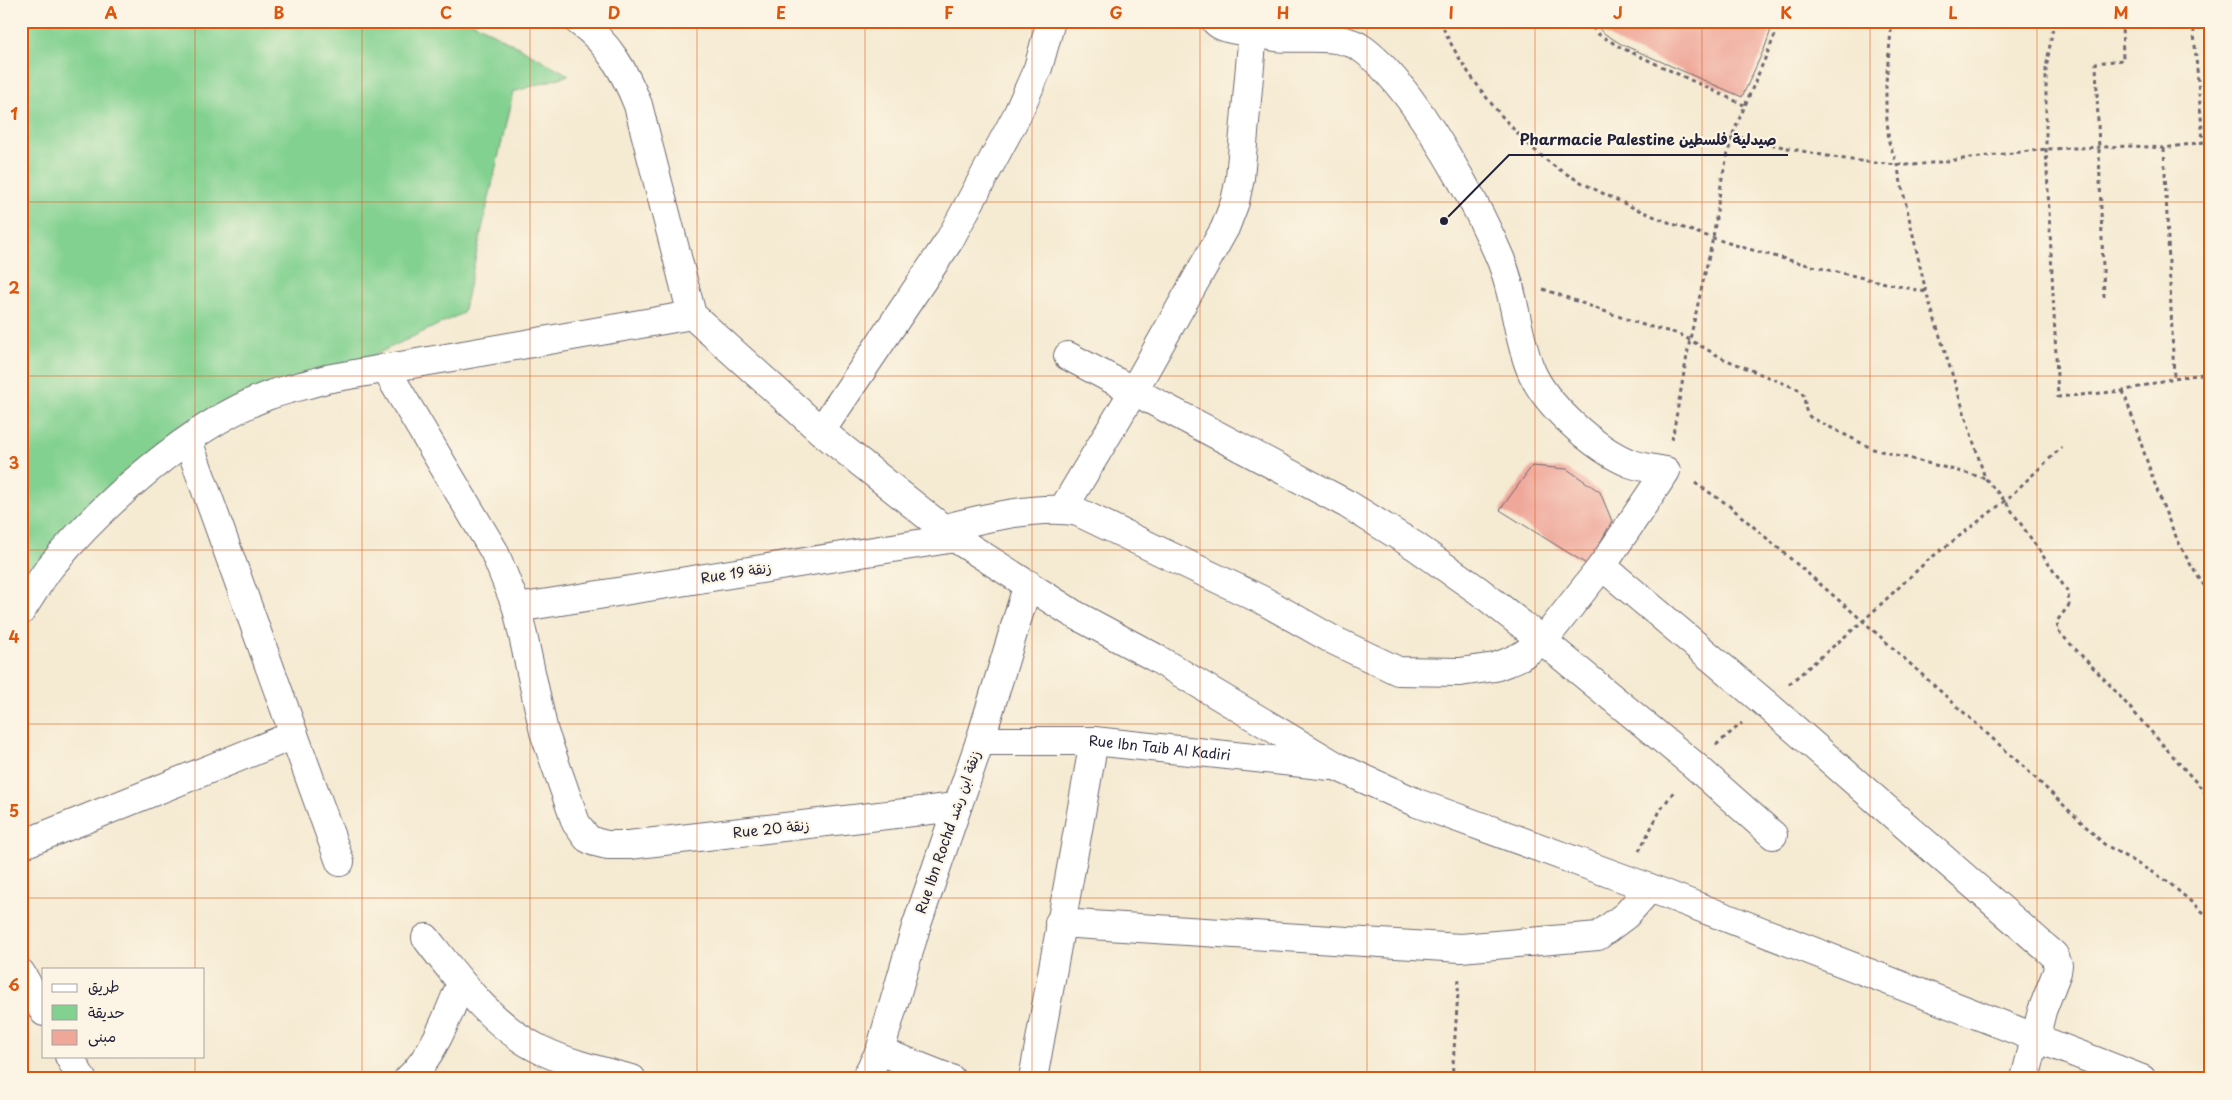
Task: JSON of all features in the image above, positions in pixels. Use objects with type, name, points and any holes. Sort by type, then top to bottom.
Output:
[{"type":"street","points":[[578,21],[594,34],[617,61],[624,71],[638,104],[692,315],[821,431],[948,533],[1072,613],[1154,657],[1338,767],[1417,803],[1637,884],[2142,1079]]},
{"type":"street","points":[[821,431],[949,240],[1017,115],[1038,68],[1051,21]]},
{"type":"street","points":[[1215,21],[1232,28],[1253,32],[1275,37],[1315,37],[1350,43],[1359,47],[1381,66],[1408,97],[1438,142],[1483,223],[1507,276],[1530,369],[1558,408],[1597,446],[1630,463],[1666,471],[1602,566],[1543,641],[1521,656],[1496,667],[1460,672],[1398,671],[1334,640],[1264,601],[1078,512],[1063,509],[1133,392],[1217,245],[1235,202],[1240,178],[1253,32]]},
{"type":"street","points":[[21,611],[49,568],[94,517],[138,478],[188,440],[226,416],[267,396],[326,380],[385,368],[692,315]]},
{"type":"street","points":[[1068,356],[1347,504],[1415,546],[1479,591],[1543,641],[1694,765],[1773,835]]},
{"type":"street","points":[[385,368],[494,551],[517,608]]},
{"type":"street","points":[[188,440],[340,862]]},
{"type":"street","name":"Rue 19 زنقة","points":[[517,608],[948,533],[1010,515],[1063,509]]},
{"type":"street","points":[[1602,566],[1766,704],[2054,955],[2058,965],[2057,972],[2035,1038],[2025,1079]]},
{"type":"street","name":"Rue Ibn Rochd زنقة ابن رشد","points":[[866,1079],[880,1051],[916,927],[980,741],[1028,584]]},
{"type":"street","name":"Rue 20 زنقة","points":[[517,608],[544,732],[573,815],[587,838],[607,845],[629,845],[956,807]]},
{"type":"street","points":[[21,845],[294,735]]},
{"type":"street","name":"Rue Ibn Taib Al Kadiri","points":[[980,741],[1094,741],[1338,767]]},
{"type":"street","points":[[1033,1079],[1094,741]]},
{"type":"street","points":[[1060,923],[1461,948],[1598,936],[1626,915],[1637,884]]},
{"type":"street","points":[[426,938],[461,983],[494,1018],[540,1050],[588,1068],[632,1079]]},
{"type":"street","points":[[21,973],[42,1009]]},
{"type":"street","points":[[408,1079],[429,1050],[448,1016],[461,983]]},
{"type":"street","points":[[880,1051],[951,1079]]},
{"type":"path","points":[[1440,21],[1448,40],[1481,90],[1524,139],[1554,166],[1596,190],[1652,216],[1713,238],[1800,263],[1926,292]]},
{"type":"path","points":[[1587,21],[1598,34],[1620,47],[1744,105]]},
{"type":"path","points":[[1780,21],[1732,136],[1722,178],[1713,238],[1690,339],[1666,471],[1691,480],[1727,504],[1863,621],[2025,768],[2104,844],[2167,881],[2211,919]]},
{"type":"path","points":[[1892,21],[1888,44],[1886,109],[1889,142],[1897,165],[1926,292],[1985,478],[2005,501],[2068,592],[2069,605],[2057,622],[2058,631],[2108,683],[2211,800]]},
{"type":"path","points":[[2054,21],[2046,69],[2046,149],[2058,397],[2123,391],[2174,378],[2211,373]]},
{"type":"path","points":[[2104,297],[2096,63],[2123,60],[2122,21]]},
{"type":"path","points":[[2193,21],[2203,141]]},
{"type":"path","points":[[1732,136],[1822,154],[1914,166],[1935,161],[2046,149],[2132,146],[2164,148],[2211,141]]},
{"type":"path","points":[[2164,148],[2174,378]]},
{"type":"path","points":[[1507,276],[1640,324],[1679,334],[1724,359],[1800,390],[1804,395],[1805,411],[1808,415],[1873,449],[1985,478]]},
{"type":"path","points":[[2123,391],[2156,488],[2171,523],[2193,568],[2211,594]]},
{"type":"path","points":[[1637,884],[1661,809],[1694,765],[1863,621],[1927,561],[2005,501],[2062,447]]},
{"type":"path","points":[[1452,1079],[1461,948]]},
{"type":"green space","points":[[21,21],[471,21],[569,75],[513,92],[463,313],[119,476],[21,596]]},
{"type":"building","points":[[1593,21],[1774,21],[1765,47],[1742,97],[1621,44],[1602,32]]},
{"type":"building","points":[[1532,466],[1567,469],[1600,492],[1612,521],[1588,565],[1500,510]]},
{"type":"place","name":"Pharmacie Palestine صيدلية فلسطين","points":[[1444,221]]}]
